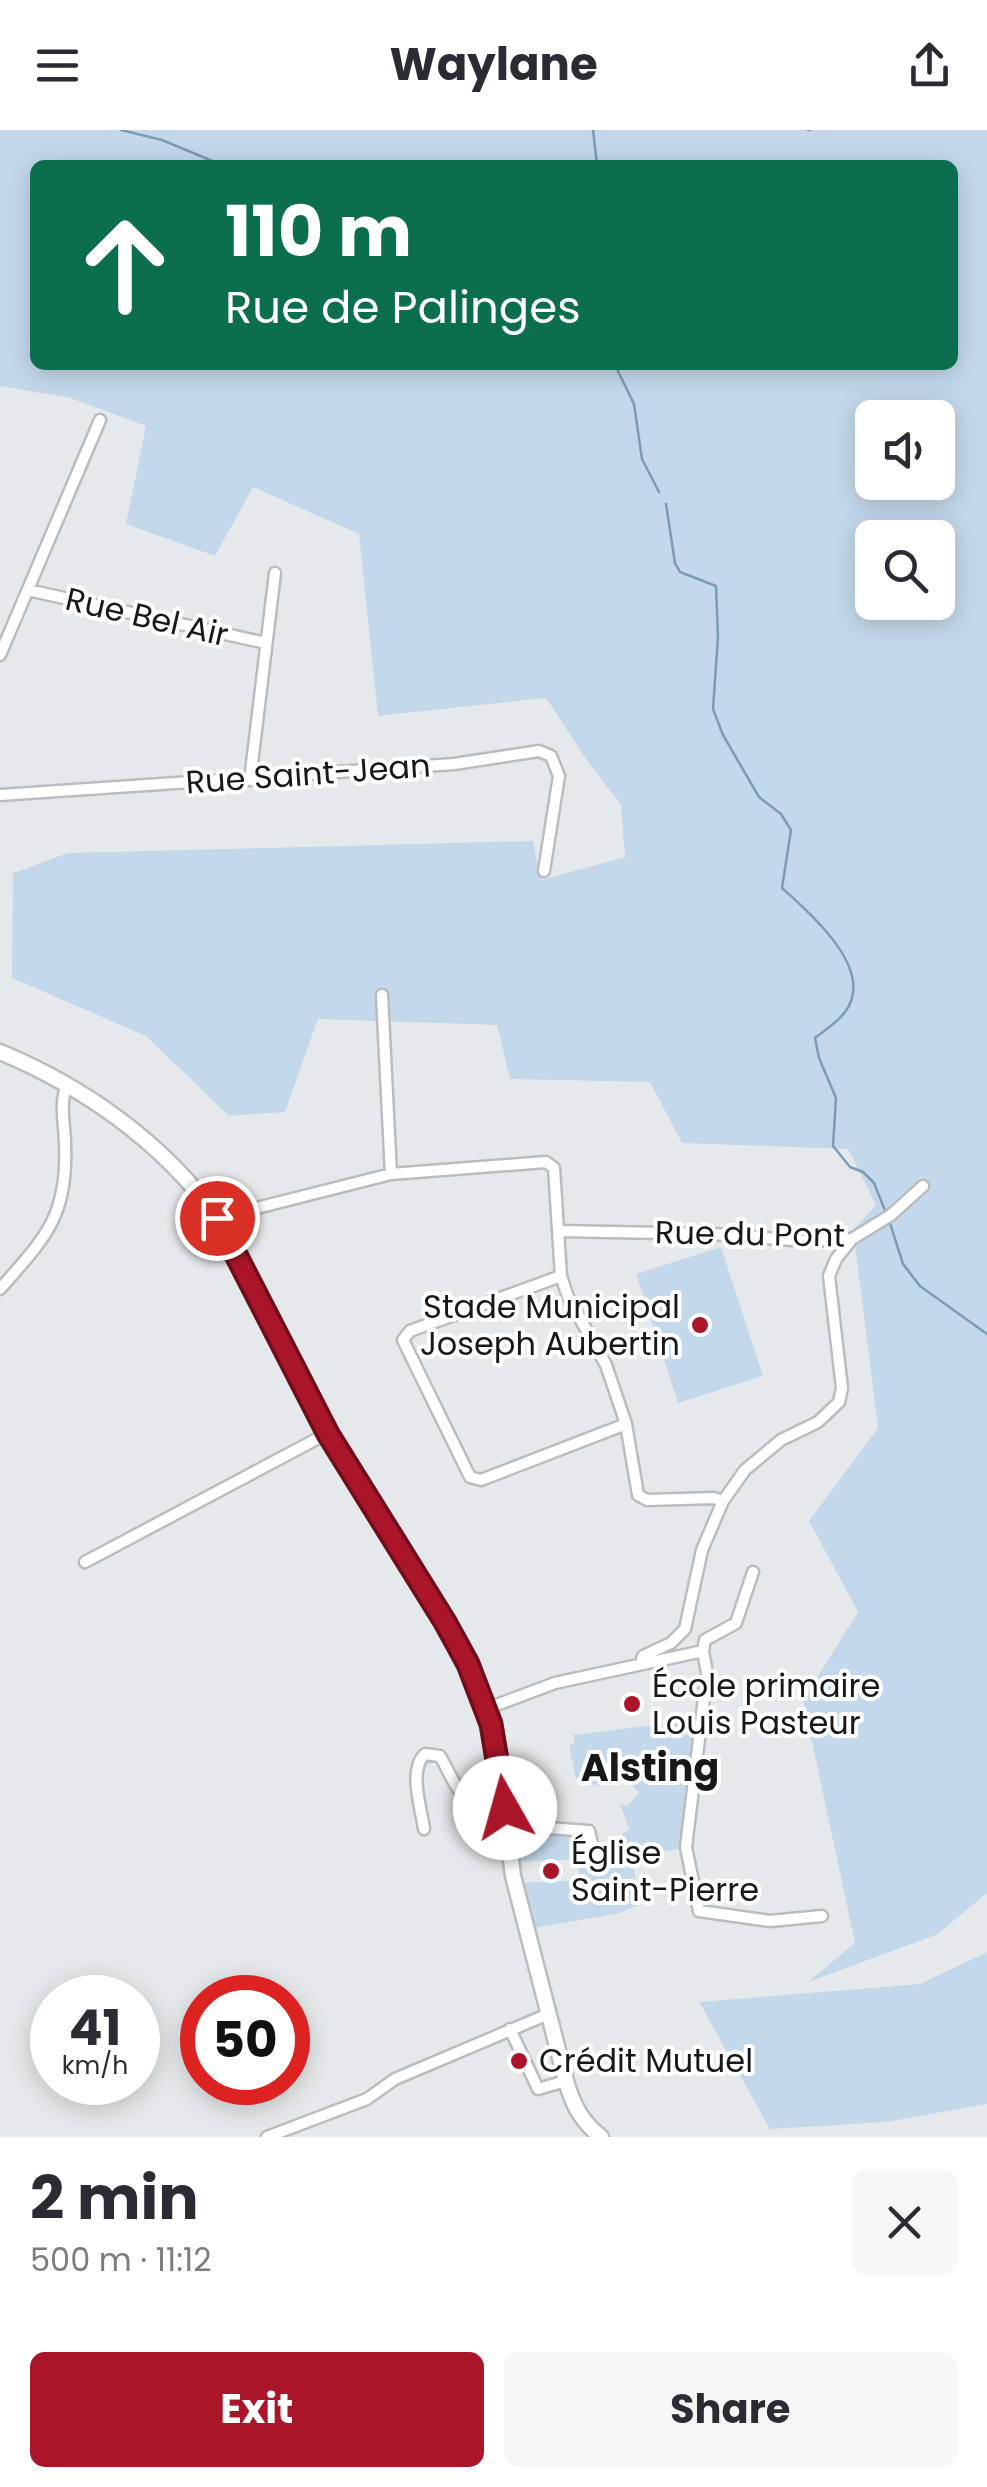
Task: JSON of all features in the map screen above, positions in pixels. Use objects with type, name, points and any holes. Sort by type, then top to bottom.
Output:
[{"type":"main road","points":[[0,1052],[67,1084],[145,1140],[190,1184],[217,1218],[328,1434],[445,1622],[486,1708],[499,1760],[513,1876],[546,2015],[573,2104],[586,2125],[601,2137]]},
{"type":"street","points":[[0,655],[100,420]]},
{"type":"street","points":[[250,780],[275,573]]},
{"type":"street","name":"Rue Bel Air","points":[[28,590],[266,643]]},
{"type":"street","name":"Rue Saint-Jean","points":[[0,796],[454,764],[540,751],[551,756],[559,776],[544,871]]},
{"type":"street","points":[[382,996],[391,1174]]},
{"type":"street","points":[[0,1289],[45,1238],[59,1210],[65,1175],[62,1098],[67,1084]]},
{"type":"street","points":[[217,1218],[391,1174],[546,1162],[554,1168],[561,1276],[568,1297],[606,1366],[626,1424],[638,1494],[647,1500],[723,1501]]},
{"type":"street","name":"Rue du Pont","points":[[559,1231],[713,1234],[805,1241],[852,1239],[888,1218],[923,1186]]},
{"type":"street","points":[[641,1664],[643,1656],[671,1643],[685,1629],[702,1550],[723,1501],[746,1470],[781,1440],[818,1422],[839,1402],[842,1388],[829,1276],[852,1239]]},
{"type":"street","points":[[561,1276],[410,1331],[403,1340],[470,1477],[480,1480],[626,1424]]},
{"type":"street","points":[[85,1562],[328,1434]]},
{"type":"street","points":[[753,1572],[736,1623],[705,1640],[707,1673],[686,1847],[700,1911],[770,1920],[822,1916]]},
{"type":"street","points":[[486,1708],[555,1683],[703,1650]]},
{"type":"street","points":[[424,1829],[416,1772],[418,1761],[425,1754],[440,1756],[452,1784],[463,1796],[484,1807],[505,1808]]},
{"type":"street","points":[[507,1826],[588,1830],[596,1861]]},
{"type":"street","points":[[268,2137],[367,2099],[395,2079],[546,2015]]},
{"type":"street","points":[[510,2029],[538,2090],[566,2081]]},
{"type":"shaded area","points":[[0,130],[987,130],[987,1893],[936,1935],[808,1982],[855,1943],[803,1700],[858,1612],[809,1521],[878,1428],[853,1230],[876,1205],[848,1149],[682,1143],[650,1082],[510,1079],[497,1025],[318,1019],[285,1112],[229,1116],[146,1036],[12,978],[13,873],[68,853],[533,841],[541,880],[625,857],[621,805],[546,698],[378,716],[359,534],[253,487],[215,556],[126,524],[146,426],[70,398],[0,386]]},
{"type":"shaded area","name":"Stade Municipal Joseph Aubertin","points":[[721,1247],[763,1376],[678,1403],[636,1274]]},
{"type":"shaded area","points":[[695,1720],[682,1848],[625,1859],[622,1834],[629,1829],[620,1804],[627,1806],[639,1793],[608,1760],[599,1786],[576,1779],[569,1745],[575,1744],[573,1735]]},
{"type":"shaded area","points":[[515,1830],[585,1836],[590,1867],[632,1862],[641,1904],[619,1913],[535,1928],[521,1883],[580,1880],[578,1860],[517,1861]]},
{"type":"shaded area","points":[[987,1952],[987,2104],[886,2122],[770,2129],[699,2002],[920,1984]]},
{"type":"waterway","points":[[121,130],[162,140],[210,160]]},
{"type":"waterway","points":[[593,130],[596,160]]},
{"type":"waterway","points":[[617,370],[634,404],[642,459],[659,492]]},
{"type":"waterway","points":[[666,504],[675,563],[680,572],[716,586],[718,637],[713,709],[723,735],[759,797],[781,814],[791,830],[782,888],[836,943],[852,978],[853,996],[845,1012],[815,1038],[836,1098],[833,1146],[850,1167],[863,1172],[874,1183],[886,1213]]},
{"type":"waterway","points":[[889,1220],[903,1264],[920,1286],[987,1334]]},
{"type":"place","name":"Stade Municipal Joseph Aubertin","points":[[700,1325]]},
{"type":"place","name":"École primaire Louis Pasteur","points":[[632,1704]]},
{"type":"place","name":"Église Saint-Pierre","points":[[551,1871]]},
{"type":"place","name":"Crédit Mutuel","points":[[519,2061]]},
{"type":"district","name":"Alsting","points":[[650,1768]]},
{"type":"route","points":[[217,1218],[328,1434],[468,1664],[491,1724],[505,1808]]}]
